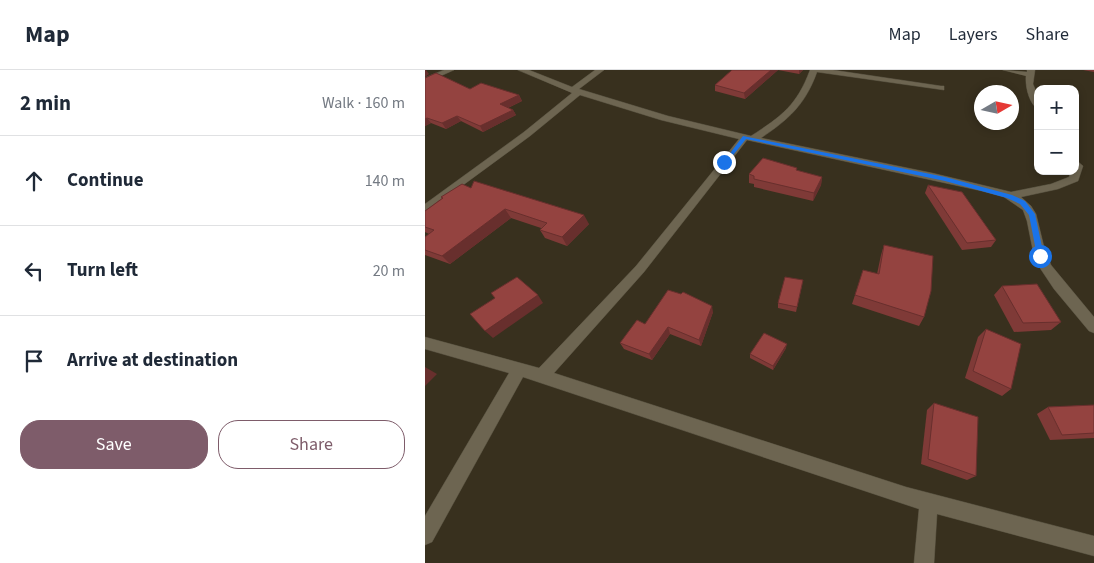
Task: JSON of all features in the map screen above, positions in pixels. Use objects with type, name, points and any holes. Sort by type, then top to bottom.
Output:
[{"type":"street","points":[[425,81],[450,70]]},
{"type":"street","points":[[522,70],[574,92],[631,110],[749,138],[945,179],[1010,196],[1022,203],[1032,214],[1040,256],[1055,283],[1094,327]]},
{"type":"street","points":[[425,209],[527,134],[600,70]]},
{"type":"street","points":[[542,376],[640,269],[749,138],[786,117],[807,89],[814,70]]},
{"type":"street","points":[[818,70],[941,88]]},
{"type":"street","points":[[1007,70],[1031,72],[1029,84],[1034,97]]},
{"type":"street","points":[[1010,196],[1054,187],[1075,179],[1076,175]]},
{"type":"street","points":[[425,342],[542,376],[929,502],[1094,546]]},
{"type":"street","points":[[425,535],[519,369]]},
{"type":"street","points":[[924,563],[929,502]]},
{"type":"building","points":[[732,70],[771,70],[744,93],[715,85]]},
{"type":"building","points":[[436,73],[470,89],[481,83],[519,95],[500,104],[513,110],[480,126],[457,116],[442,123],[425,119],[425,78]]},
{"type":"building","points":[[763,158],[822,177],[814,193],[754,179],[754,176],[749,174]]},
{"type":"building","points":[[474,181],[584,215],[562,237],[540,230],[547,223],[505,209],[442,256],[425,250],[425,237],[434,230],[425,227],[425,211],[443,198],[441,197],[462,184],[471,188]]},
{"type":"building","points":[[928,185],[962,192],[996,240],[967,243]]},
{"type":"building","points":[[884,245],[933,256],[931,291],[924,317],[855,295],[863,270],[879,274]]},
{"type":"building","points":[[517,277],[538,295],[485,331],[470,314],[495,298],[491,293]]},
{"type":"building","points":[[785,277],[803,280],[797,307],[778,303]]},
{"type":"building","points":[[1037,284],[1061,322],[1023,323],[1002,286]]},
{"type":"building","points":[[668,290],[681,294],[683,292],[712,306],[699,340],[668,327],[649,354],[620,343],[637,320],[645,324]]},
{"type":"building","points":[[986,329],[1021,344],[1011,389],[973,371]]},
{"type":"building","points":[[764,333],[787,344],[773,366],[750,354]]},
{"type":"building","points":[[934,403],[978,417],[976,476],[928,459]]},
{"type":"building","points":[[1094,405],[1094,433],[1062,435],[1048,407]]},
{"type":"route","points":[[724,162],[745,137],[945,179],[1010,196],[1022,203],[1032,214],[1034,233],[1040,256]]}]
